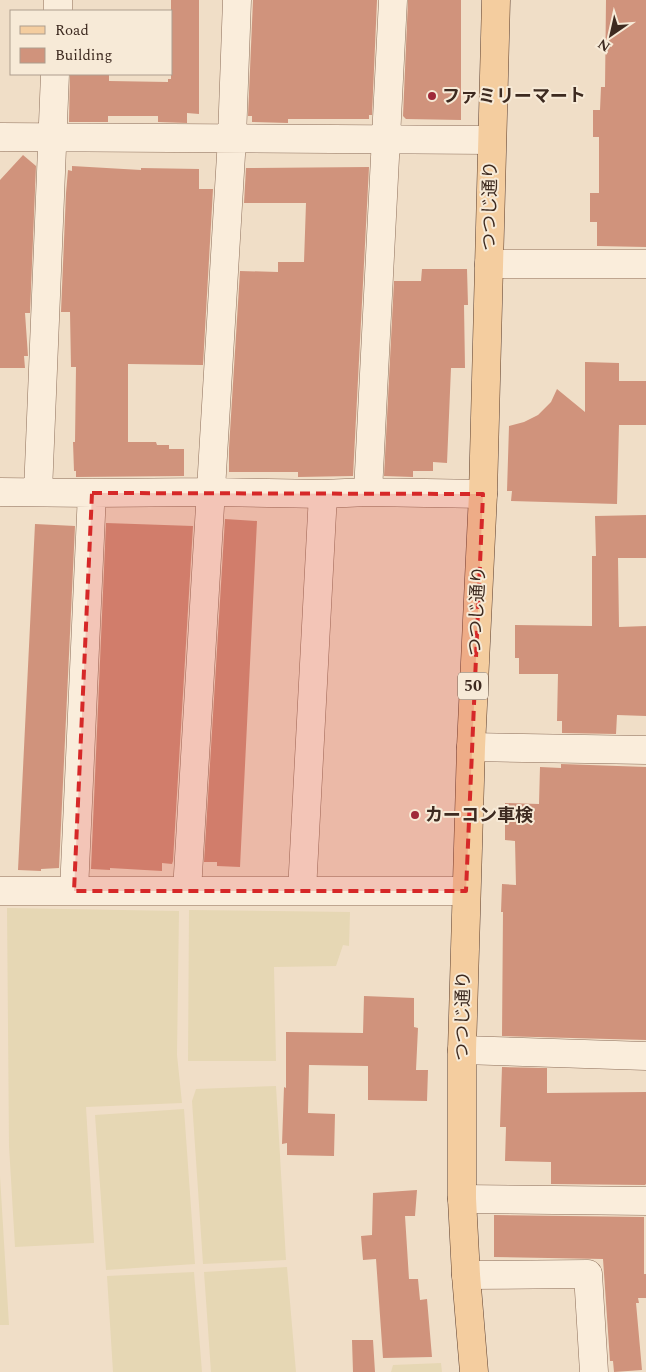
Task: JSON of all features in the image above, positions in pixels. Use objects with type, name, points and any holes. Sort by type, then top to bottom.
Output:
[{"type":"main road","name":"つつじ通り","points":[[474,1372],[462,1200],[462,1050],[471,747],[483,494],[496,0]]},
{"type":"street","points":[[187,891],[232,138],[238,0]]},
{"type":"street","points":[[368,492],[393,0]]},
{"type":"street","points":[[38,492],[55,75]]},
{"type":"street","points":[[0,137],[491,140]]},
{"type":"street","points":[[489,264],[646,264]]},
{"type":"street","points":[[0,492],[323,494],[368,492],[483,494]]},
{"type":"street","points":[[74,890],[92,493]]},
{"type":"street","points":[[302,891],[323,494]]},
{"type":"street","points":[[471,747],[646,750]]},
{"type":"street","points":[[0,891],[466,891]]},
{"type":"street","points":[[462,1050],[646,1056]]},
{"type":"street","points":[[462,1200],[646,1201]]},
{"type":"street","points":[[466,1275],[588,1274],[594,1372]]},
{"type":"highlighted area","points":[[92,493],[483,494],[466,891],[74,891]]},
{"type":"shaded area","points":[[7,908],[179,911],[177,1055],[182,1103],[86,1107],[94,1243],[15,1247],[9,1146]]},
{"type":"shaded area","points":[[189,910],[350,912],[349,946],[343,945],[336,966],[274,967],[276,1061],[188,1061]]},
{"type":"shaded area","points":[[276,1086],[286,1260],[203,1264],[192,1101],[196,1089]]},
{"type":"shaded area","points":[[184,1109],[195,1264],[106,1270],[95,1115]]},
{"type":"shaded area","points":[[0,1176],[9,1325],[0,1325]]},
{"type":"shaded area","points":[[287,1267],[296,1372],[211,1372],[204,1272]]},
{"type":"shaded area","points":[[194,1272],[202,1372],[113,1372],[107,1276]]},
{"type":"shaded area","points":[[441,1363],[442,1372],[391,1372],[393,1365]]},
{"type":"building","points":[[171,0],[199,0],[199,114],[187,113],[187,123],[158,122],[158,116],[108,116],[108,122],[69,122],[70,75],[109,75],[109,81],[168,82],[168,79],[171,79]]},
{"type":"building","points":[[253,0],[377,0],[372,115],[369,115],[369,119],[288,119],[288,123],[252,122],[252,116],[248,116]]},
{"type":"building","points":[[408,0],[461,0],[461,120],[406,119],[403,116]]},
{"type":"building","points":[[606,0],[646,0],[646,247],[597,246],[597,222],[590,222],[590,193],[599,193],[599,137],[593,137],[593,110],[600,110],[601,87],[605,87]]},
{"type":"building","points":[[23,155],[36,166],[30,313],[25,313],[28,356],[24,356],[25,368],[0,368],[0,180]]},
{"type":"building","points":[[72,166],[141,170],[141,168],[199,169],[199,189],[213,189],[203,365],[128,364],[128,442],[156,442],[157,445],[169,445],[169,449],[184,449],[184,476],[76,477],[73,442],[75,442],[76,367],[71,367],[70,312],[61,312],[66,193],[68,170],[72,171]]},
{"type":"building","points":[[369,167],[353,476],[298,477],[298,472],[229,472],[240,271],[278,272],[278,262],[304,262],[306,203],[244,203],[246,168]]},
{"type":"building","points":[[422,269],[467,269],[468,305],[464,305],[465,368],[451,368],[447,463],[433,462],[433,471],[413,471],[413,477],[384,476],[394,281],[421,281]]},
{"type":"building","points":[[585,362],[619,363],[619,381],[646,381],[646,425],[619,425],[617,504],[511,501],[512,491],[507,491],[509,426],[524,422],[538,415],[551,402],[557,389],[585,412]]},
{"type":"building","points":[[646,515],[646,558],[618,558],[619,627],[646,626],[646,716],[617,715],[616,734],[562,733],[562,721],[557,721],[558,674],[519,674],[519,658],[515,658],[515,625],[592,626],[592,556],[596,556],[595,516]]},
{"type":"building","points":[[225,519],[257,521],[240,867],[217,866],[217,862],[204,862]]},
{"type":"building","points":[[106,523],[193,526],[173,861],[172,864],[162,863],[162,871],[110,868],[110,870],[91,869]]},
{"type":"building","points":[[35,524],[75,526],[59,868],[41,869],[41,871],[18,870]]},
{"type":"building","points":[[561,764],[646,767],[646,1040],[502,1036],[502,884],[516,885],[515,841],[505,840],[505,803],[539,804],[540,767],[561,768]]},
{"type":"building","points":[[364,996],[414,998],[414,1027],[418,1028],[416,1070],[428,1070],[427,1101],[368,1100],[368,1066],[309,1065],[308,1113],[335,1114],[334,1156],[287,1155],[287,1143],[282,1144],[284,1087],[286,1088],[286,1032],[363,1033]]},
{"type":"building","points":[[502,1067],[547,1068],[547,1093],[646,1092],[646,1184],[551,1184],[551,1162],[505,1161],[506,1127],[500,1127]]},
{"type":"building","points":[[417,1190],[415,1216],[405,1216],[409,1279],[418,1279],[420,1300],[427,1299],[432,1357],[383,1358],[376,1259],[363,1260],[361,1236],[372,1235],[373,1193]]},
{"type":"building","points":[[494,1215],[644,1217],[646,1298],[638,1298],[639,1303],[636,1303],[642,1370],[614,1372],[613,1361],[610,1361],[603,1259],[494,1257]]},
{"type":"building","points":[[352,1340],[373,1340],[375,1372],[353,1372]]},
{"type":"place","name":"ファミリーマート","points":[[432,96]]},
{"type":"place","name":"カーコン車検","points":[[415,815]]}]
